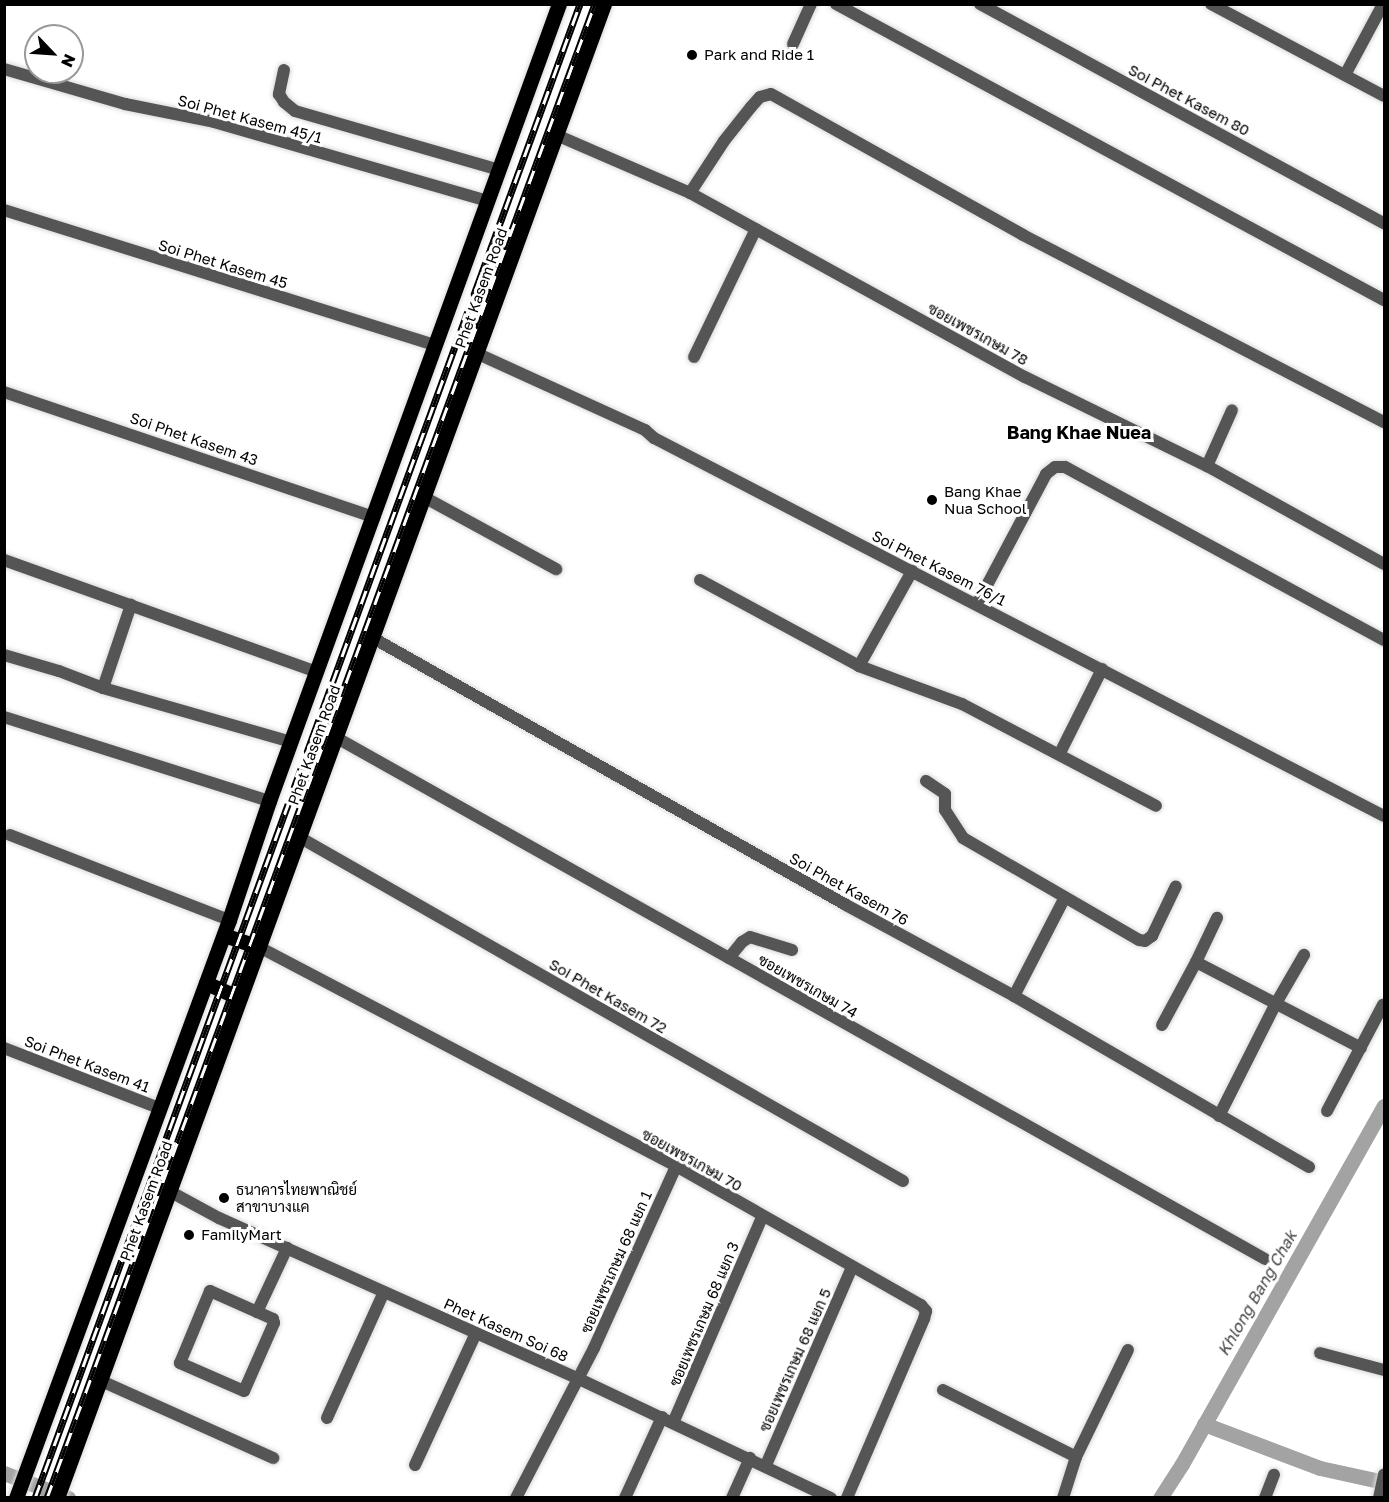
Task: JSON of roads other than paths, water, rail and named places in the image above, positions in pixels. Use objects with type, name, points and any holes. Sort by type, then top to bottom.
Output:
[{"type":"main road","name":"Phet Kasem Road","points":[[16,1496],[224,935],[291,742],[559,4]]},
{"type":"main road","name":"Phet Kasem Road","points":[[57,1497],[239,998],[337,738],[422,496],[604,4]]},
{"type":"main road","points":[[224,935],[259,947]]},
{"type":"main road","points":[[206,983],[239,998]]},
{"type":"street","points":[[793,44],[812,4]]},
{"type":"street","points":[[836,4],[1384,300]]},
{"type":"street","name":"Soi Phet Kasem 80","points":[[980,4],[1384,223]]},
{"type":"street","points":[[1211,4],[1384,96]]},
{"type":"street","points":[[1345,75],[1383,4]]},
{"type":"street","name":"Soi Phet Kasem 45/1","points":[[4,69],[125,104],[214,122],[488,201]]},
{"type":"street","points":[[284,70],[279,94],[284,102],[295,111],[499,170]]},
{"type":"street","points":[[690,193],[724,141],[751,107],[760,97],[771,94],[1023,235],[1384,422]]},
{"type":"street","name":"ซอยเพชรเกษม 78","points":[[556,135],[690,193],[1025,377],[1207,466],[1384,564]]},
{"type":"street","name":"Soi Phet Kasem 45","points":[[4,210],[434,345]]},
{"type":"street","points":[[694,357],[756,229]]},
{"type":"street","name":"Soi Phet Kasem 76/1","points":[[476,353],[645,430],[654,438],[1384,816]]},
{"type":"street","name":"Soi Phet Kasem 43","points":[[4,392],[374,517]]},
{"type":"street","points":[[1207,466],[1232,410]]},
{"type":"street","points":[[977,604],[1046,474],[1055,467],[1065,467],[1384,640]]},
{"type":"street","points":[[422,496],[555,569]]},
{"type":"street","points":[[4,560],[317,672]]},
{"type":"street","points":[[859,666],[912,571]]},
{"type":"street","points":[[700,580],[859,666],[962,704],[1060,753],[1156,806]]},
{"type":"street","points":[[103,688],[131,605]]},
{"type":"street","name":"Soi Phet Kasem 76","points":[[373,638],[846,905],[1014,996],[1309,1167]]},
{"type":"street","points":[[4,655],[59,671],[103,688],[291,742]]},
{"type":"street","points":[[1060,753],[1102,669]]},
{"type":"street","points":[[4,717],[270,801]]},
{"type":"street","name":"ซอยเพชรเกษม 74","points":[[337,738],[1265,1258]]},
{"type":"street","points":[[926,782],[945,794],[945,810],[963,838],[1139,940],[1145,941],[1152,936],[1176,886]]},
{"type":"street","points":[[10,835],[118,879],[229,920]]},
{"type":"street","name":"Soi Phet Kasem 72","points":[[299,837],[903,1181]]},
{"type":"street","points":[[1014,996],[1065,897]]},
{"type":"street","points":[[1162,1025],[1217,918]]},
{"type":"street","points":[[729,958],[742,942],[750,937],[792,950]]},
{"type":"street","name":"ซอยเพชรเกษม 70","points":[[259,947],[676,1166],[762,1217],[921,1305],[926,1311],[847,1497]]},
{"type":"street","points":[[1219,1116],[1275,1005],[1304,955]]},
{"type":"street","points":[[1196,962],[1361,1048]]},
{"type":"street","points":[[1327,1111],[1383,1005]]},
{"type":"street","name":"Soi Phet Kasem 41","points":[[4,1048],[159,1108]]},
{"type":"street","name":"ซอยเพชรเกษม 68 แยก 1","points":[[516,1497],[594,1348],[676,1166]]},
{"type":"street","name":"Phet Kasem Soi 68","points":[[169,1191],[219,1218],[577,1378],[831,1497]]},
{"type":"street","name":"ซอยเพชรเกษม 68 แยก 3","points":[[625,1497],[668,1420],[762,1217]]},
{"type":"street","points":[[257,1311],[286,1248]]},
{"type":"street","name":"ซอยเพชรเกษม 68 แยก 5","points":[[766,1465],[852,1267]]},
{"type":"street","points":[[210,1291],[257,1311],[270,1317],[274,1323],[244,1391],[180,1364],[210,1291]]},
{"type":"street","points":[[327,1418],[384,1292]]},
{"type":"street","points":[[415,1465],[476,1333]]},
{"type":"street","points":[[1063,1497],[1076,1457],[1128,1350]]},
{"type":"street","points":[[1320,1353],[1384,1370]]},
{"type":"street","points":[[99,1380],[273,1458]]},
{"type":"street","points":[[943,1390],[1076,1457]]},
{"type":"street","points":[[732,1497],[750,1458]]},
{"type":"street","points":[[1265,1497],[1274,1475]]},
{"type":"street","points":[[1379,1496],[1384,1475]]},
{"type":"waterway","name":"Khlong Bang Chak","points":[[1160,1498],[1182,1464],[1384,1106]]},
{"type":"waterway","points":[[1204,1424],[1320,1468],[1384,1482]]},
{"type":"waterway","points":[[4,1473],[68,1498]]},
{"type":"railway","points":[[35,1498],[580,4]]},
{"type":"railway","points":[[47,1498],[595,4]]},
{"type":"place","name":"Park and Ride 1","points":[[692,55]]},
{"type":"place","name":"Bang Khae Nua School","points":[[932,500]]},
{"type":"place","name":"ธนาคารไทยพาณิชย์ สาขาบางแค","points":[[224,1198]]},
{"type":"place","name":"FamilyMart","points":[[189,1235]]},
{"type":"district","name":"Bang Khae Nuea","points":[[1079,432]]}]
